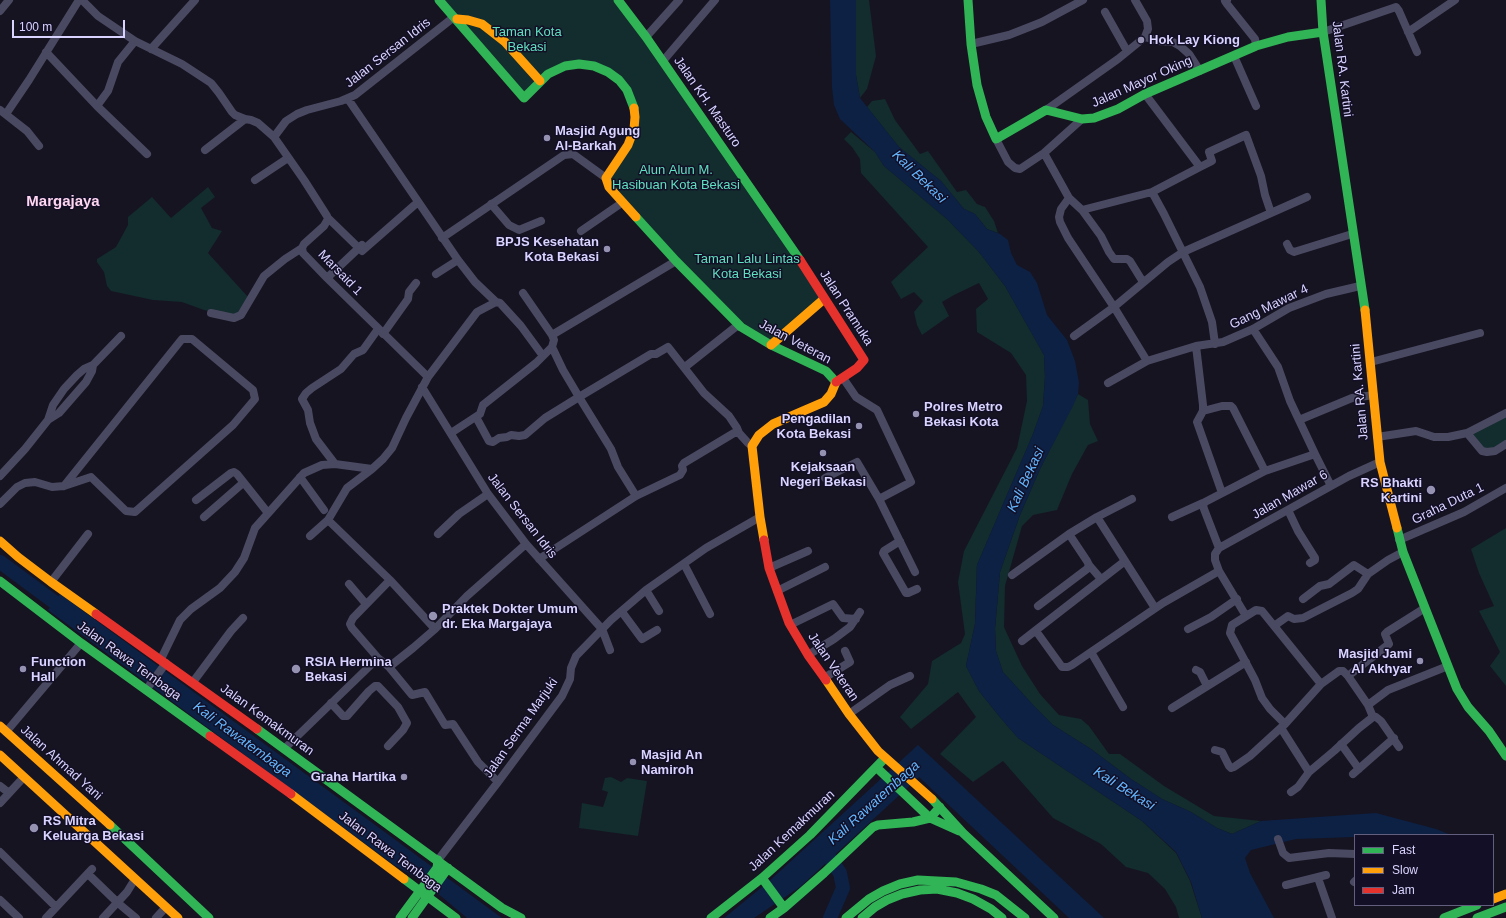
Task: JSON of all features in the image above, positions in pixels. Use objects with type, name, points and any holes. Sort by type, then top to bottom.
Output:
[{"type":"main road","points":[[439,0],[524,98],[548,74],[565,66],[579,64],[594,66],[608,72],[619,80],[633,104],[635,117],[634,129],[628,145],[606,178]]},
{"type":"main road","name":"Jalan KH. Masturo","points":[[618,0],[646,37],[800,260]]},
{"type":"main road","points":[[968,0],[971,44],[978,90],[986,117],[996,138],[1046,110]]},
{"type":"main road","name":"Jalan RA. Kartini","points":[[1321,0],[1323,32],[1371,362],[1380,462],[1399,540],[1457,689],[1468,707],[1503,744],[1506,756]]},
{"type":"main road","points":[[455,18],[482,24],[505,42],[540,81]]},
{"type":"main road","name":"Jalan Mayor Oking","points":[[1046,110],[1082,119],[1094,118],[1145,94],[1256,46],[1288,36],[1323,32]]},
{"type":"main road","name":"Jalan Veteran","points":[[606,178],[609,187],[676,261],[738,325],[771,345],[826,371],[840,380],[824,402],[773,424],[759,435],[752,446],[760,517],[770,568],[790,625],[824,678],[878,751],[937,805],[963,833],[1054,918]]},
{"type":"main road","name":"Jalan Pramuka","points":[[800,260],[864,360],[858,368],[840,380]]},
{"type":"main road","points":[[771,345],[824,299]]},
{"type":"main road","name":"Jalan Kemakmuran","points":[[0,541],[51,582],[193,682],[442,867],[502,908],[521,918]]},
{"type":"main road","name":"Jalan Rawa Tembaga","points":[[0,581],[81,643],[147,688],[317,813],[426,890],[456,918]]},
{"type":"main road","name":"Jalan Ahmad Yani","points":[[3,729],[140,852],[209,918]]},
{"type":"main road","points":[[876,767],[878,751]]},
{"type":"main road","points":[[0,755],[178,918]]},
{"type":"main road","name":"Jalan Kemakmuran","points":[[711,918],[763,880],[810,835],[885,758]]},
{"type":"main road","name":"Jalan Veteran","points":[[876,767],[927,816],[963,833]]},
{"type":"main road","points":[[770,918],[824,873],[873,827],[878,825],[913,822],[927,816],[937,805]]},
{"type":"main road","points":[[116,862],[131,844]]},
{"type":"main road","points":[[126,871],[140,852]]},
{"type":"main road","points":[[400,918],[426,890],[442,867]]},
{"type":"main road","points":[[763,880],[783,907]]},
{"type":"main road","points":[[846,918],[869,899],[883,891],[900,884],[918,880],[956,882],[981,889],[996,896],[1024,918]]},
{"type":"main road","points":[[862,918],[887,900],[902,894],[920,890],[937,889],[957,893],[973,899],[991,909],[1002,918]]},
{"type":"main road","points":[[412,918],[426,890]]},
{"type":"main road","points":[[1494,899],[1506,894]]},
{"type":"main road","points":[[1444,918],[1462,907]]},
{"type":"main road","points":[[1477,918],[1506,907]]},
{"type":"street","points":[[0,11],[9,0]]},
{"type":"street","points":[[39,146],[27,131],[3,112],[29,80],[79,0]]},
{"type":"street","points":[[82,0],[98,16],[135,41],[182,64],[211,83],[220,92],[232,112],[245,119],[255,121],[274,137],[328,218],[361,245],[362,251],[418,202]]},
{"type":"street","points":[[151,49],[195,0]]},
{"type":"street","points":[[646,37],[679,0]]},
{"type":"street","points":[[662,61],[715,0]]},
{"type":"street","points":[[971,44],[1009,35],[1042,22],[1083,0]]},
{"type":"street","points":[[1046,110],[1127,52],[1145,37],[1148,29],[1147,21],[1136,0]]},
{"type":"street","points":[[1227,0],[1225,1],[1227,4],[1255,39],[1256,46]]},
{"type":"street","points":[[1408,32],[1455,0]]},
{"type":"street","points":[[1323,32],[1396,7],[1400,11],[1417,52]]},
{"type":"street","points":[[1105,12],[1127,52]]},
{"type":"street","name":"Jalan Sersan Idris","points":[[274,137],[286,121],[297,114],[348,99],[455,18]]},
{"type":"street","points":[[1145,37],[1158,41],[1173,42],[1180,46],[1189,54],[1200,71]]},
{"type":"street","points":[[97,106],[108,91],[118,62],[135,41]]},
{"type":"street","points":[[46,52],[97,106],[147,154]]},
{"type":"street","points":[[1234,56],[1256,106]]},
{"type":"street","points":[[1145,94],[1200,167]]},
{"type":"street","points":[[348,99],[458,260],[475,282],[496,302],[500,303],[543,356]]},
{"type":"street","points":[[205,150],[245,119]]},
{"type":"street","points":[[996,138],[1008,162],[1017,169],[1022,168],[1044,153],[1082,119]]},
{"type":"street","points":[[1082,210],[1152,192],[1212,161],[1209,152],[1246,135],[1261,176],[1271,213]]},
{"type":"street","points":[[1044,153],[1069,198],[1082,210],[1101,236],[1114,259],[1127,259],[1130,261],[1144,282]]},
{"type":"street","points":[[442,238],[564,155],[573,154],[606,178]]},
{"type":"street","points":[[255,180],[288,158]]},
{"type":"street","points":[[1152,192],[1183,252],[1209,311],[1215,344]]},
{"type":"street","points":[[1074,336],[1114,307],[1168,262],[1183,252],[1307,197]]},
{"type":"street","points":[[1069,198],[1061,209],[1059,217],[1060,222],[1068,238],[1114,307],[1147,361]]},
{"type":"street","points":[[581,231],[623,202]]},
{"type":"street","points":[[491,204],[509,225],[519,230],[541,221]]},
{"type":"street","name":"Marsaid 1","points":[[328,218],[324,226],[304,244],[302,248],[303,253],[380,332],[428,377]]},
{"type":"street","points":[[1287,244],[1290,250],[1294,252],[1352,234]]},
{"type":"street","points":[[327,278],[361,245]]},
{"type":"street","points":[[212,313],[234,318],[241,315],[264,276],[285,259],[302,248]]},
{"type":"street","points":[[436,274],[458,260]]},
{"type":"street","points":[[552,335],[676,261]]},
{"type":"street","points":[[335,464],[316,439],[310,423],[308,410],[302,399],[312,388],[341,369],[354,354],[363,350],[408,299],[409,292],[416,283]]},
{"type":"street","name":"Gang Mawar 4","points":[[1108,383],[1147,361],[1196,346],[1223,342],[1253,329],[1289,308],[1326,294],[1359,286]]},
{"type":"street","points":[[450,433],[480,414],[483,405],[543,356],[552,346],[554,340],[552,335],[524,293]]},
{"type":"street","points":[[310,536],[328,520],[347,488],[372,469],[392,448],[428,377],[477,312],[496,302]]},
{"type":"street","points":[[685,367],[738,325]]},
{"type":"street","points":[[1253,329],[1278,367],[1290,401],[1331,486]]},
{"type":"street","points":[[1371,362],[1480,333]]},
{"type":"street","points":[[0,476],[25,449],[48,420],[53,406],[64,389],[84,369],[93,365],[121,336]]},
{"type":"street","points":[[0,504],[17,487],[25,483],[35,482],[52,486],[64,486],[91,477],[126,511],[135,512],[233,425],[255,399],[253,390],[192,339],[182,339],[64,486]]},
{"type":"street","points":[[552,346],[578,397],[611,449],[618,467],[636,496]]},
{"type":"street","points":[[476,417],[489,441],[493,442],[499,438],[511,435],[525,435],[545,418],[578,397],[651,354],[656,354],[666,346],[669,347],[704,393],[729,416],[738,428],[739,433],[752,446]]},
{"type":"street","points":[[1196,346],[1203,411],[1197,422],[1222,493]]},
{"type":"street","points":[[48,420],[59,413],[86,382],[92,371],[93,365]]},
{"type":"street","points":[[840,380],[856,397],[877,410],[911,482],[880,499]]},
{"type":"street","name":"Jalan Sersan Idris","points":[[422,387],[488,494],[526,544],[602,629]]},
{"type":"street","points":[[1299,420],[1352,398],[1374,395]]},
{"type":"street","points":[[1203,411],[1222,406],[1231,406],[1248,435],[1265,471]]},
{"type":"street","points":[[1377,437],[1416,431],[1434,437],[1448,437],[1467,433],[1506,413]]},
{"type":"street","points":[[540,559],[636,496],[680,475],[683,470],[682,466],[688,460],[734,433],[739,433]]},
{"type":"street","points":[[1467,433],[1482,451],[1495,451],[1506,444]]},
{"type":"street","points":[[1172,517],[1265,471],[1315,454]]},
{"type":"street","points":[[825,478],[857,462],[880,499],[915,572]]},
{"type":"street","name":"Jalan Mawar 6","points":[[1217,551],[1349,476],[1380,462]]},
{"type":"street","points":[[147,688],[164,662],[180,620],[190,609],[220,588],[235,572],[244,558],[252,534],[268,513],[304,473],[312,468],[322,465],[335,464],[372,469]]},
{"type":"street","points":[[196,500],[231,473],[237,474],[268,513]]},
{"type":"street","points":[[300,477],[324,510]]},
{"type":"street","points":[[204,517],[244,483]]},
{"type":"street","name":"Graha Duta 1","points":[[1399,540],[1464,512],[1506,488]]},
{"type":"street","points":[[438,534],[459,514],[488,494]]},
{"type":"street","points":[[1012,575],[1069,534],[1097,517],[1132,499]]},
{"type":"street","points":[[1203,503],[1217,551],[1215,560],[1219,571],[1246,616]]},
{"type":"street","points":[[1288,510],[1298,531],[1315,558],[1315,560],[1310,563]]},
{"type":"street","name":"Jalan Serma Marjuki","points":[[442,867],[498,782],[562,696],[570,679],[571,668],[576,656],[611,620],[646,590],[706,548],[760,517]]},
{"type":"street","points":[[1097,517],[1155,608]]},
{"type":"street","points":[[328,520],[390,580],[435,629]]},
{"type":"street","points":[[51,582],[88,534]]},
{"type":"street","points":[[1069,534],[1088,561],[1089,565],[1101,580]]},
{"type":"street","points":[[900,541],[883,553],[906,593],[917,589]]},
{"type":"street","points":[[389,667],[435,629],[467,596],[526,544]]},
{"type":"street","points":[[770,568],[808,551]]},
{"type":"street","points":[[1274,626],[1288,616],[1294,619],[1303,618],[1352,593],[1358,589],[1368,574],[1388,560],[1403,552]]},
{"type":"street","points":[[1022,641],[1125,561]]},
{"type":"street","points":[[684,564],[710,614]]},
{"type":"street","points":[[1038,606],[1085,572],[1089,565]]},
{"type":"street","points":[[1303,599],[1320,586],[1328,584],[1354,565],[1368,574]]},
{"type":"street","points":[[777,591],[825,567]]},
{"type":"street","points":[[1036,631],[1062,667],[1068,667],[1155,608],[1219,571]]},
{"type":"street","points":[[390,580],[353,618],[350,624],[352,628],[378,658],[389,667],[412,695],[425,692],[445,725],[453,724],[478,762],[498,782]]},
{"type":"street","points":[[349,584],[366,604]]},
{"type":"street","points":[[646,590],[659,611]]},
{"type":"street","points":[[1188,629],[1211,617],[1237,599]]},
{"type":"street","points":[[790,625],[833,604],[843,618],[858,615],[850,627],[808,655]]},
{"type":"street","points":[[1348,676],[1389,644],[1386,634],[1387,632],[1425,608]]},
{"type":"street","points":[[1309,772],[1283,726],[1262,698],[1230,631],[1232,625],[1259,610],[1264,613],[1321,684]]},
{"type":"street","points":[[622,612],[642,640],[657,630]]},
{"type":"street","points":[[193,682],[231,631],[243,618]]},
{"type":"street","points":[[602,629],[610,650]]},
{"type":"street","points":[[3,729],[81,643]]},
{"type":"street","points":[[824,678],[850,662],[845,651]]},
{"type":"street","points":[[1091,652],[1123,707]]},
{"type":"street","points":[[284,749],[378,658]]},
{"type":"street","points":[[1172,708],[1246,662]]},
{"type":"street","points":[[1368,705],[1388,690],[1448,666]]},
{"type":"street","points":[[1196,670],[1200,672],[1207,686]]},
{"type":"street","points":[[1215,750],[1222,752],[1229,766],[1232,768],[1250,756],[1283,726],[1321,684],[1338,671],[1343,672],[1348,676],[1368,705],[1373,716],[1381,721],[1399,747]]},
{"type":"street","points":[[851,715],[890,685],[910,676]]},
{"type":"street","points":[[331,703],[343,716],[348,716],[369,691],[375,686],[378,686],[398,706],[407,723],[403,730],[388,746]]},
{"type":"street","points":[[1291,792],[1298,787],[1309,772],[1373,716]]},
{"type":"street","points":[[1341,744],[1356,772],[1394,738]]},
{"type":"street","points":[[0,803],[24,777]]},
{"type":"street","points":[[0,786],[9,793]]},
{"type":"street","points":[[1278,839],[1283,853],[1289,858],[1329,853],[1354,854]]},
{"type":"street","points":[[0,852],[56,907]]},
{"type":"street","points":[[46,918],[90,872],[118,903],[136,918]]},
{"type":"street","points":[[1286,885],[1326,875]]},
{"type":"street","points":[[1318,878],[1332,918]]},
{"type":"street","points":[[103,918],[118,903],[135,879]]},
{"type":"street","points":[[0,900],[19,918]]},
{"type":"street","points":[[156,918],[166,907]]},
{"type":"green space","name":"Alun Alun M. Hasibuan Kota Bekasi","points":[[439,0],[618,0],[824,299],[771,345],[741,327],[606,178],[628,145],[633,104],[608,72],[565,66],[524,98]]},
{"type":"green space","points":[[856,0],[869,0],[876,56],[867,89],[860,98],[856,75]]},
{"type":"green space","points":[[885,99],[895,120],[920,154],[928,151],[957,192],[966,190],[977,204],[985,207],[994,221],[998,233],[987,229],[975,214],[964,209],[941,181],[899,147],[867,107],[872,101]]},
{"type":"green space","points":[[851,132],[875,152],[884,166],[948,220],[979,252],[1005,286],[1044,355],[1045,377],[1043,406],[1033,434],[977,565],[975,624],[966,666],[979,691],[1018,738],[1142,821],[1176,853],[1190,881],[1202,918],[1179,918],[1176,907],[1165,889],[1148,873],[1126,867],[1101,844],[1053,818],[1003,761],[973,782],[940,754],[976,717],[958,692],[911,729],[900,717],[928,684],[932,661],[961,643],[965,634],[958,582],[964,551],[1017,448],[1027,401],[1026,375],[1011,353],[977,332],[976,309],[988,299],[979,283],[942,302],[949,316],[922,335],[917,325],[914,312],[923,301],[914,292],[901,299],[891,282],[928,247],[861,173],[860,159],[852,147],[844,139]]},
{"type":"green space","points":[[208,187],[215,197],[201,208],[212,228],[222,231],[208,253],[249,298],[241,312],[228,315],[204,310],[182,302],[153,300],[111,291],[107,286],[104,272],[97,262],[97,259],[116,247],[128,225],[128,217],[152,197],[171,218]]},
{"type":"green space","points":[[1078,394],[1088,400],[1090,424],[1098,441],[1088,445],[1072,474],[1057,510],[1033,515],[1022,526],[1005,586],[1004,627],[1022,666],[1040,694],[1059,715],[1081,719],[1089,726],[1109,754],[1120,754],[1164,786],[1214,816],[1261,821],[1232,834],[1217,828],[1191,812],[1162,799],[1131,779],[1091,749],[1053,725],[1003,672],[996,651],[995,629],[1000,572],[1020,515],[1040,469]]},
{"type":"green space","points":[[1506,413],[1506,444],[1487,452],[1467,433]]},
{"type":"green space","points":[[1506,528],[1506,686],[1490,666],[1500,652],[1479,611],[1494,606],[1479,573],[1471,549]]},
{"type":"green space","points":[[611,777],[621,782],[627,778],[647,781],[638,836],[579,828],[582,803],[603,807],[608,792],[602,790],[605,778]]},
{"type":"water","name":"Kali Bekasi","points":[[830,0],[856,0],[856,75],[860,98],[899,147],[941,181],[964,209],[975,214],[987,229],[1000,234],[1008,240],[1011,253],[1017,265],[1030,272],[1037,283],[1047,315],[1067,340],[1075,361],[1079,383],[1078,394],[1040,469],[1020,515],[1000,572],[995,629],[996,651],[1003,672],[1053,725],[1091,749],[1131,779],[1162,799],[1191,812],[1217,828],[1232,834],[1261,821],[1376,813],[1436,829],[1448,834],[1354,834],[1354,837],[1296,839],[1251,850],[1245,858],[1250,873],[1274,918],[1202,918],[1191,882],[1176,852],[1142,821],[1018,738],[999,716],[979,691],[966,666],[975,624],[977,565],[1033,434],[1043,406],[1045,377],[1044,355],[1005,286],[979,252],[948,220],[884,166],[875,152],[840,119],[834,105],[832,87]]},
{"type":"water","points":[[60,594],[502,918],[467,918],[423,881],[394,865],[48,610]]},
{"type":"water","points":[[918,745],[1104,918],[1069,918],[919,777],[800,887],[754,918],[724,918],[767,883]]},
{"type":"waterway","name":"Kali Rawatembaga","points":[[0,562],[69,613]]},
{"type":"waterway","points":[[827,854],[840,873],[843,888],[830,918]]},
{"type":"traffic: fast","points":[[439,0],[524,98],[548,74],[565,66],[579,64],[594,66],[608,72],[619,80],[627,90],[634,108]]},
{"type":"traffic: fast","points":[[618,0],[646,37],[800,260]]},
{"type":"traffic: fast","points":[[968,0],[971,44],[977,85],[986,117],[996,139],[1046,110],[1082,119],[1094,118],[1118,109],[1145,94],[1256,46],[1288,37],[1323,32]]},
{"type":"traffic: fast","points":[[1321,0],[1323,32],[1365,310]]},
{"type":"traffic: fast","points":[[636,217],[676,261],[741,327],[771,345],[826,371],[836,382]]},
{"type":"traffic: fast","points":[[1397,528],[1403,552],[1457,689],[1468,707],[1489,731],[1506,756]]},
{"type":"traffic: fast","points":[[0,581],[81,643],[210,736]]},
{"type":"traffic: fast","points":[[257,729],[502,908],[521,918]]},
{"type":"traffic: fast","points":[[711,918],[762,878],[810,835],[885,758]]},
{"type":"traffic: fast","points":[[876,767],[930,818],[959,831]]},
{"type":"traffic: fast","points":[[932,799],[963,833],[1054,918]]},
{"type":"traffic: fast","points":[[770,918],[784,908],[824,873],[873,827],[878,825],[913,822],[930,818],[940,807]]},
{"type":"traffic: fast","points":[[110,825],[209,918]]},
{"type":"traffic: fast","points":[[400,918],[437,868],[438,860]]},
{"type":"traffic: fast","points":[[412,918],[448,868]]},
{"type":"traffic: fast","points":[[762,878],[784,908]]},
{"type":"traffic: fast","points":[[404,879],[456,918]]},
{"type":"traffic: fast","points":[[846,918],[869,899],[883,891],[900,884],[918,880],[956,882],[981,889],[996,895],[1025,918]]},
{"type":"traffic: fast","points":[[862,918],[875,907],[902,894],[920,890],[937,889],[957,893],[973,899],[991,909],[1002,918]]},
{"type":"traffic: fast","points":[[1444,918],[1474,906]]},
{"type":"traffic: fast","points":[[1477,918],[1506,907]]},
{"type":"traffic: slow","points":[[457,19],[482,24],[505,42],[540,81]]},
{"type":"traffic: slow","points":[[634,108],[634,129],[628,145],[606,178],[609,187],[636,217]]},
{"type":"traffic: slow","points":[[771,345],[824,299]]},
{"type":"traffic: slow","points":[[1365,310],[1380,462],[1397,528]]},
{"type":"traffic: slow","points":[[764,540],[752,446],[759,435],[773,424],[824,402],[831,394],[836,382]]},
{"type":"traffic: slow","points":[[0,541],[18,557],[96,614]]},
{"type":"traffic: slow","points":[[826,680],[849,714],[878,751],[932,799]]},
{"type":"traffic: slow","points":[[0,726],[110,825]]},
{"type":"traffic: slow","points":[[0,755],[178,918]]},
{"type":"traffic: slow","points":[[291,794],[404,879]]},
{"type":"traffic: slow","points":[[1494,899],[1506,894]]},
{"type":"traffic: jam","points":[[800,260],[864,360],[857,368],[836,382]]},
{"type":"traffic: jam","points":[[764,540],[769,568],[789,623],[808,655],[826,680]]},
{"type":"traffic: jam","points":[[96,614],[257,729]]},
{"type":"traffic: jam","points":[[210,736],[291,794]]},
{"type":"place","name":"Hok Lay Kiong","points":[[1141,40]]},
{"type":"place","name":"Masjid Agung Al-Barkah","points":[[547,138]]},
{"type":"place","name":"BPJS Kesehatan Kota Bekasi","points":[[607,249]]},
{"type":"place","name":"Polres Metro Bekasi Kota","points":[[916,414]]},
{"type":"place","name":"Pengadilan Kota Bekasi","points":[[859,426]]},
{"type":"place","name":"Kejaksaan Negeri Bekasi","points":[[823,453]]},
{"type":"place","name":"RS Bhakti Kartini","points":[[1431,490]]},
{"type":"place","name":"Praktek Dokter Umum dr. Eka Margajaya","points":[[433,616]]},
{"type":"place","name":"Masjid Jami Al Akhyar","points":[[1420,661]]},
{"type":"place","name":"Function Hall","points":[[23,669]]},
{"type":"place","name":"RSIA Hermina Bekasi","points":[[296,669]]},
{"type":"place","name":"Masjid An Namiroh","points":[[633,762]]},
{"type":"place","name":"Graha Hartika","points":[[404,777]]},
{"type":"place","name":"RS Mitra Keluarga Bekasi","points":[[34,828]]},
{"type":"district","name":"Margajaya","points":[[63,202]]},
{"type":"park label","name":"Taman Kota Bekasi","points":[[527,40]]},
{"type":"park label","name":"Taman Lalu Lintas Kota Bekasi","points":[[747,266]]}]
